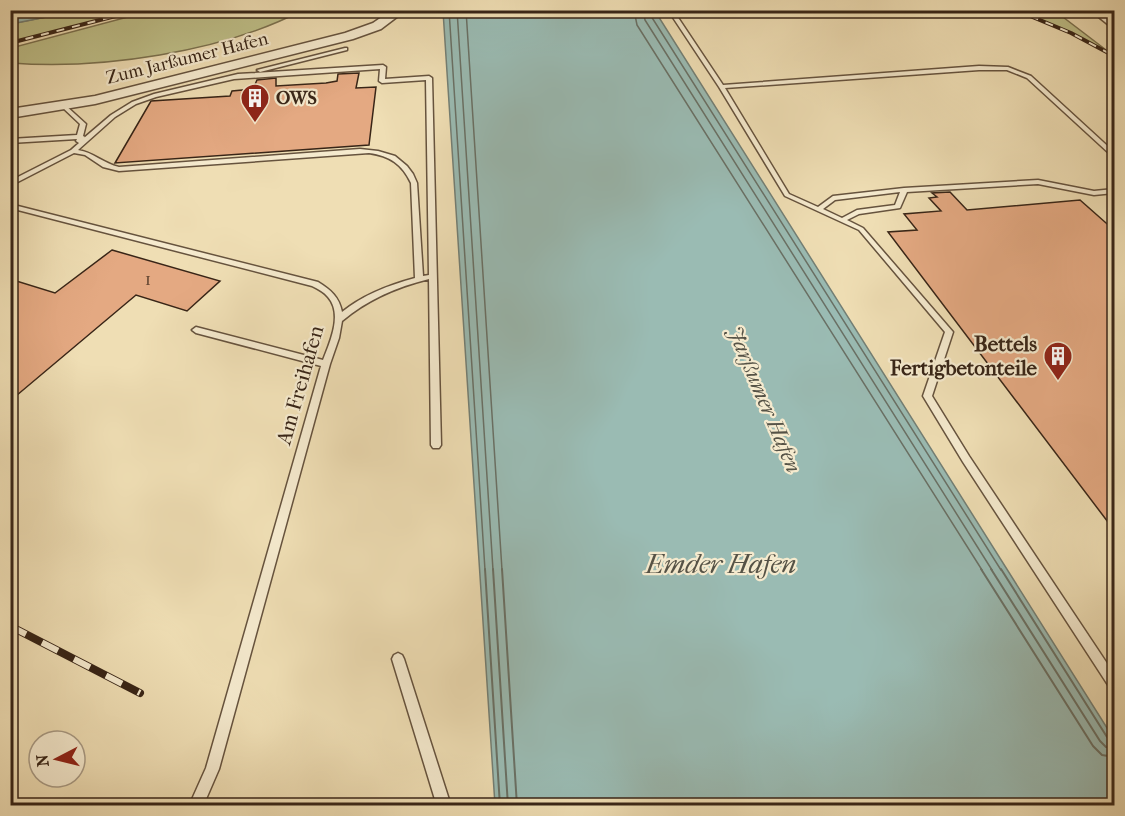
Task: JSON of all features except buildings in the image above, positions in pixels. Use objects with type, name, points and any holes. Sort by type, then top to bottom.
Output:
[{"type":"street","name":"Zum Jarßumer Hafen","points":[[10,114],[64,106],[302,54],[387,21],[400,10]]},
{"type":"street","points":[[1096,10],[1114,23]]},
{"type":"lane","points":[[670,10],[722,87],[787,195],[861,229],[949,332],[927,396],[1114,684]]},
{"type":"lane","points":[[10,184],[73,151],[113,116],[134,104],[154,96],[234,76],[302,54],[345,49]]},
{"type":"lane","points":[[302,54],[318,71]]},
{"type":"lane","points":[[234,76],[383,67],[382,81],[429,78],[436,445]]},
{"type":"lane","points":[[722,87],[979,68],[1008,69],[1033,80],[1114,155]]},
{"type":"lane","points":[[64,106],[83,124],[82,137],[73,151]]},
{"type":"lane","points":[[10,141],[82,137]]},
{"type":"lane","points":[[73,151],[87,152],[103,166],[119,170],[360,151],[388,154],[401,161],[409,170],[414,183],[419,279]]},
{"type":"lane","points":[[819,209],[832,198],[904,189],[1038,182],[1094,193],[1114,192]]},
{"type":"lane","points":[[842,220],[857,212],[898,207],[904,189]]},
{"type":"lane","name":"Am Freihafen","points":[[10,206],[315,284],[331,294],[337,303],[338,320],[213,769],[196,806]]},
{"type":"lane","points":[[338,320],[352,306],[377,293],[403,282],[433,276]]},
{"type":"lane","points":[[196,330],[326,364]]},
{"type":"lane","points":[[398,659],[444,806]]},
{"type":"green space","points":[[154,10],[301,11],[235,37],[160,55],[83,64],[11,63],[11,48]]},
{"type":"green space","points":[[77,11],[135,11],[11,43],[10,24]]},
{"type":"green space","points":[[1016,11],[1055,11],[1114,56],[1071,33]]},
{"type":"water","points":[[11,11],[77,11],[11,24]]},
{"type":"water","name":"Emder Hafen","points":[[443,11],[655,11],[1114,739],[1114,805],[495,805]]},
{"type":"railway","points":[[10,43],[139,10]]},
{"type":"railway","points":[[1016,10],[1071,33],[1114,56]]},
{"type":"railway","points":[[10,626],[140,693]]},
{"type":"place","name":"OWS","points":[[255,124]]},
{"type":"place","name":"Bettels Fertigbetonteile","points":[[1058,382]]},
{"type":"water label","name":"Jarßumer Hafen","points":[[765,399]]}]
